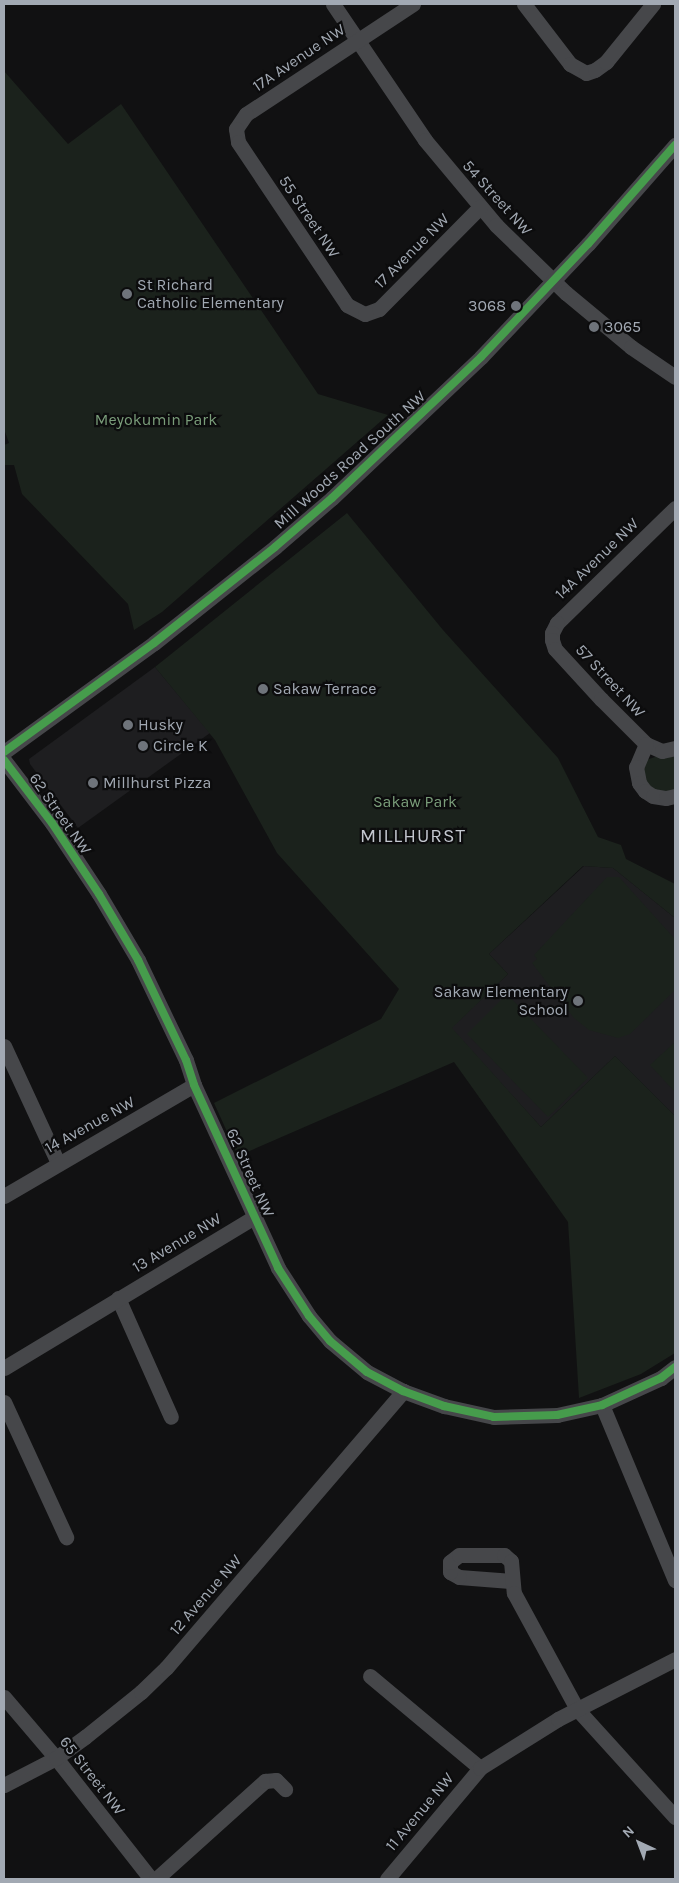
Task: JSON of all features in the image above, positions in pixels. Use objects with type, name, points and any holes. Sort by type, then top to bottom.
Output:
[{"type":"street","name":"54 Street NW","points":[[333,4],[425,140],[480,207],[553,282],[619,337],[675,378]]},
{"type":"street","name":"17A Avenue NW","points":[[236,129],[246,114],[413,4]]},
{"type":"street","points":[[524,4],[570,64],[586,73],[595,70],[606,62],[653,4]]},
{"type":"street","name":"55 Street NW","points":[[236,129],[238,142],[347,305],[355,312],[364,314]]},
{"type":"street","name":"Mill Woods Road South NW","points":[[4,752],[154,643],[275,547],[339,492],[443,394],[553,282],[675,145]]},
{"type":"street","name":"17 Avenue NW","points":[[364,314],[378,309],[480,207]]},
{"type":"street","name":"14A Avenue NW","points":[[552,640],[552,633],[557,623],[675,508]]},
{"type":"street","name":"57 Street NW","points":[[552,640],[555,649],[646,744]]},
{"type":"street","points":[[674,797],[653,796],[645,791],[636,775],[636,767],[646,744],[658,750],[675,748]]},
{"type":"street","name":"62 Street NW","points":[[4,760],[52,823],[99,894],[138,960],[186,1060],[194,1085],[278,1268],[314,1322],[330,1341],[361,1367],[403,1391],[444,1406],[494,1417],[557,1415],[602,1406],[661,1378],[675,1367]]},
{"type":"street","points":[[4,1046],[58,1163]]},
{"type":"street","name":"14 Avenue NW","points":[[4,1196],[194,1085]]},
{"type":"street","name":"13 Avenue NW","points":[[4,1368],[254,1217]]},
{"type":"street","points":[[118,1298],[171,1417]]},
{"type":"street","name":"12 Avenue NW","points":[[4,1785],[56,1758],[113,1715],[166,1668],[403,1391]]},
{"type":"street","points":[[4,1402],[66,1537]]},
{"type":"street","points":[[602,1406],[675,1580]]},
{"type":"street","points":[[511,1581],[514,1593],[577,1709],[675,1817]]},
{"type":"street","name":"11 Avenue NW","points":[[388,1878],[480,1768],[506,1750],[577,1709],[675,1659]]},
{"type":"street","name":"11 Avenue NW","points":[[370,1676],[480,1768]]},
{"type":"street","name":"65 Street NW","points":[[4,1697],[56,1758],[150,1879]]},
{"type":"street","points":[[156,1879],[265,1781],[276,1780],[285,1789]]},
{"type":"shaded area","points":[[155,667],[210,733],[78,828],[30,764],[29,759]]},
{"type":"shaded area","name":"Sakaw Elementary School","points":[[584,866],[613,868],[675,918],[675,1116],[615,1056],[541,1127],[451,1028],[508,974],[489,954]]},
{"type":"green space","name":"Meyokumin Park","points":[[4,71],[68,144],[121,104],[318,394],[388,415],[162,612],[134,630],[128,604],[22,494],[14,465],[4,465],[4,445],[9,443],[4,429]]},
{"type":"green space","name":"Sakaw Park","points":[[347,513],[443,630],[558,758],[598,837],[621,845],[626,859],[675,884],[675,918],[613,868],[583,866],[489,954],[508,974],[452,1028],[541,1127],[615,1056],[675,1116],[675,1353],[641,1374],[579,1398],[568,1222],[454,1062],[238,1156],[214,1103],[381,1019],[399,989],[277,853],[215,740],[155,667]]},
{"type":"green space","points":[[675,756],[675,790],[665,792],[652,788],[645,780],[643,769],[646,760],[655,757]]},
{"type":"green space","points":[[607,877],[619,877],[675,939],[675,990],[630,1034],[618,1038],[589,1030],[574,1018],[532,963],[537,959],[534,955]]},
{"type":"green space","points":[[507,994],[588,1078],[548,1117],[467,1034]]},
{"type":"green space","points":[[675,1042],[675,1092],[650,1065]]},
{"type":"cycle path","points":[[4,752],[154,643],[275,547],[332,498],[481,357],[588,244],[675,145]]},
{"type":"cycle path","points":[[4,760],[52,823],[99,894],[138,960],[186,1060],[194,1085],[278,1268],[309,1316],[330,1341],[367,1372],[403,1391],[444,1406],[494,1417],[557,1415],[602,1405],[661,1378],[675,1367]]},
{"type":"place","name":"St Richard Catholic Elementary","points":[[127,294]]},
{"type":"place","name":"3068","points":[[516,306]]},
{"type":"place","name":"3065","points":[[594,327]]},
{"type":"place","name":"Sakaw Terrace","points":[[263,689]]},
{"type":"place","name":"Husky","points":[[128,725]]},
{"type":"place","name":"Circle K","points":[[143,746]]},
{"type":"place","name":"Millhurst Pizza","points":[[93,783]]},
{"type":"place","name":"Sakaw Elementary School","points":[[578,1001]]},
{"type":"district","name":"MILLHURST","points":[[413,837]]}]
